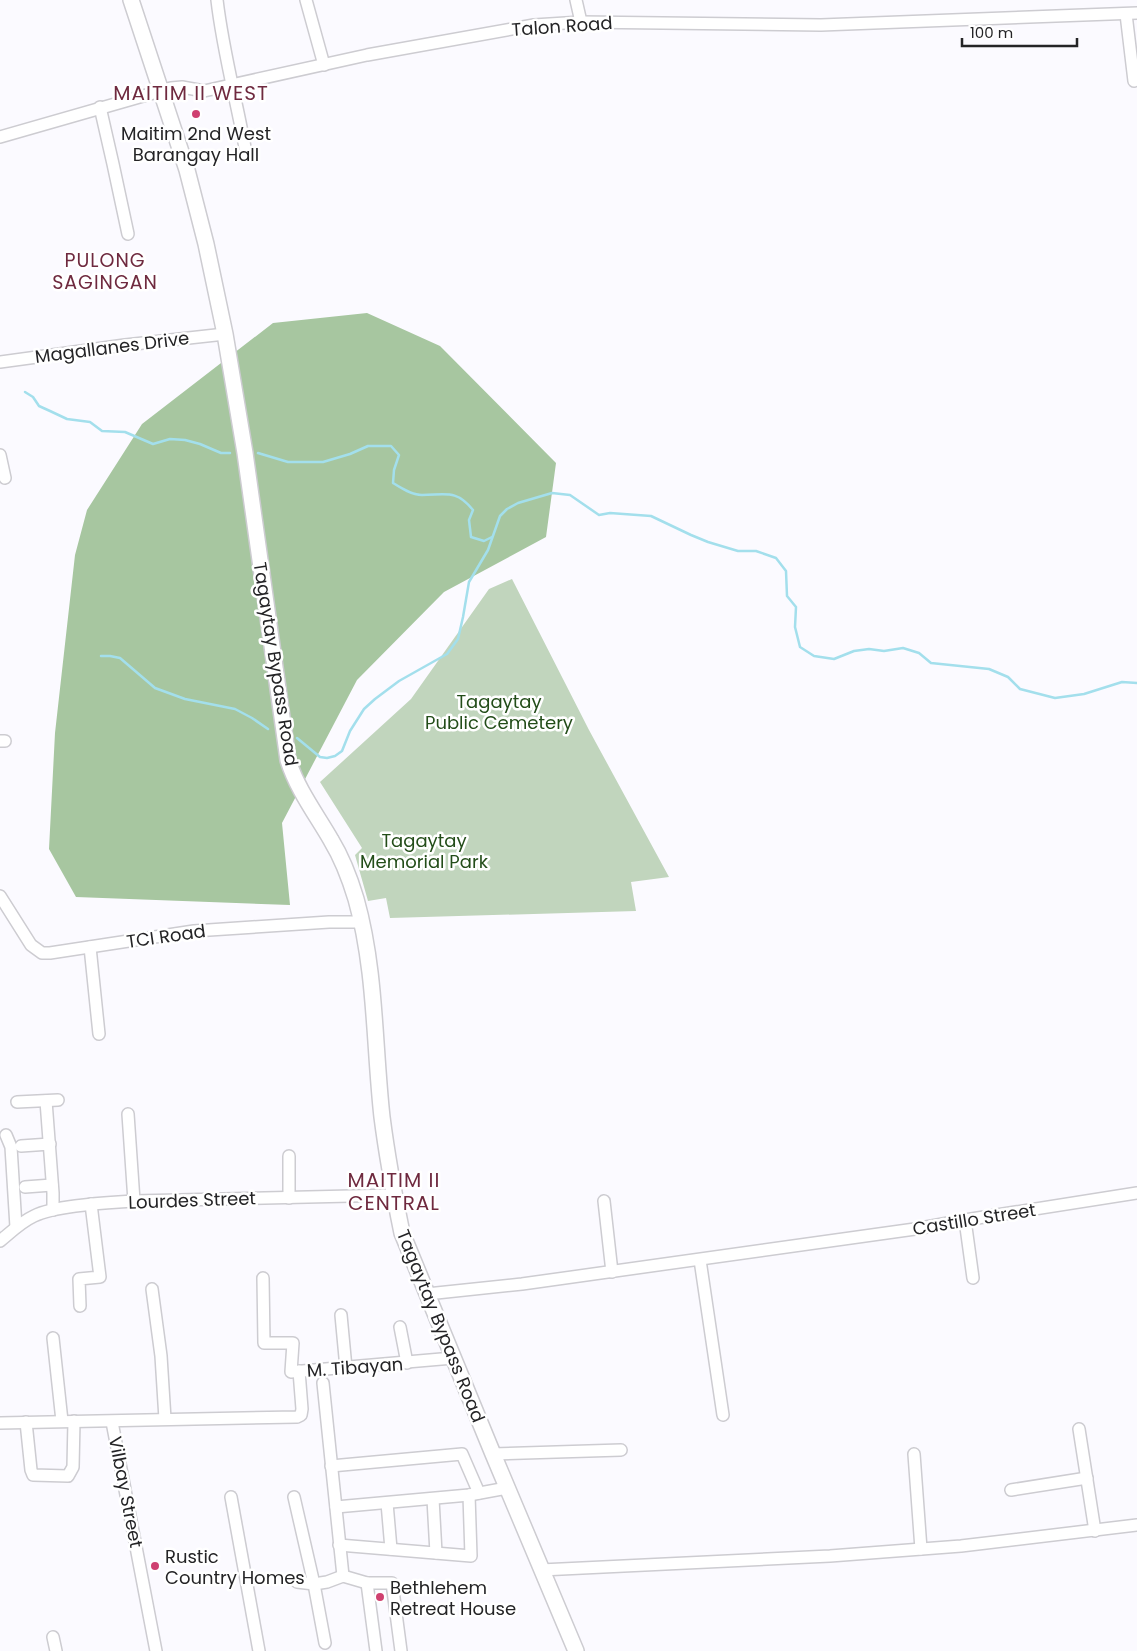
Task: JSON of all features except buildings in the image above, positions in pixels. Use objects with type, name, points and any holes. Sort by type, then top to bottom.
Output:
[{"type":"main road","name":"Tagaytay Bypass Road","points":[[131,0],[196,204],[225,334],[242,436],[288,760],[298,786],[338,852],[351,882],[362,922],[369,969],[382,1117],[402,1233],[576,1651]]},
{"type":"street","points":[[217,0],[246,153]]},
{"type":"street","points":[[306,0],[324,65]]},
{"type":"street","points":[[576,0],[581,22]]},
{"type":"street","name":"Talon Road","points":[[0,137],[161,90],[182,87],[204,92],[367,55],[534,25],[581,22],[821,25],[1131,13]]},
{"type":"street","points":[[1131,13],[1134,81]]},
{"type":"street","points":[[100,107],[128,234]]},
{"type":"street","name":"Magallanes Drive","points":[[0,362],[225,334]]},
{"type":"street","points":[[0,454],[5,478]]},
{"type":"street","name":"TCI Road","points":[[0,897],[31,945],[42,953],[194,931],[330,922],[362,922]]},
{"type":"street","points":[[90,947],[99,1034]]},
{"type":"street","points":[[17,1102],[58,1100]]},
{"type":"street","points":[[46,1101],[53,1210]]},
{"type":"street","points":[[128,1114],[134,1201]]},
{"type":"street","points":[[6,1135],[10,1147],[16,1227]]},
{"type":"street","points":[[21,1146],[50,1144]]},
{"type":"street","points":[[288,1198],[289,1156]]},
{"type":"street","points":[[24,1187],[52,1185]]},
{"type":"street","name":"Castillo Street","points":[[427,1294],[522,1284],[700,1260],[915,1229],[1137,1193]]},
{"type":"street","name":"Lourdes Street","points":[[0,1241],[16,1227],[35,1215],[91,1204],[134,1201],[394,1195]]},
{"type":"street","points":[[604,1201],[612,1272]]},
{"type":"street","points":[[80,1306],[78,1279],[100,1277],[91,1204]]},
{"type":"street","points":[[965,1220],[973,1278]]},
{"type":"street","points":[[700,1260],[723,1415]]},
{"type":"street","name":"M. Tibayan","points":[[263,1278],[264,1343],[293,1343],[291,1372],[453,1358]]},
{"type":"street","points":[[152,1289],[161,1356],[165,1419]]},
{"type":"street","points":[[341,1314],[346,1368]]},
{"type":"street","points":[[400,1327],[407,1363]]},
{"type":"street","points":[[26,1422],[33,1476],[68,1476],[73,1467],[68,1421],[53,1338]]},
{"type":"street","points":[[0,1423],[297,1417],[301,1414],[302,1409],[299,1371]]},
{"type":"street","points":[[323,1384],[343,1576]]},
{"type":"street","name":"Vilbay Street","points":[[112,1422],[156,1651]]},
{"type":"street","points":[[1080,1429],[1095,1531]]},
{"type":"street","points":[[493,1454],[621,1450]]},
{"type":"street","points":[[331,1466],[462,1454],[474,1494],[471,1556],[339,1545]]},
{"type":"street","points":[[914,1454],[921,1549]]},
{"type":"street","points":[[1011,1490],[1087,1478]]},
{"type":"street","points":[[336,1507],[387,1504],[474,1494],[507,1488]]},
{"type":"street","points":[[230,1497],[259,1651]]},
{"type":"street","points":[[294,1497],[325,1643]]},
{"type":"street","points":[[433,1498],[436,1553]]},
{"type":"street","points":[[387,1504],[391,1549]]},
{"type":"street","points":[[541,1570],[830,1556],[921,1549],[1137,1525]]},
{"type":"street","points":[[297,1582],[314,1584],[327,1582],[343,1576],[367,1582],[392,1583],[401,1651]]},
{"type":"street","points":[[367,1582],[376,1651]]},
{"type":"street","points":[[53,1637],[56,1651]]},
{"type":"green space","points":[[367,313],[440,346],[556,463],[546,537],[444,592],[357,680],[282,823],[290,905],[76,897],[49,849],[55,733],[75,555],[87,510],[142,424],[273,323]]},
{"type":"green space","name":"Tagaytay Public Cemetery","points":[[512,579],[589,730],[669,877],[631,882],[636,911],[390,918],[386,898],[368,901],[355,855],[362,848],[320,782],[411,699],[489,589]]},
{"type":"waterway","points":[[25,392],[33,397],[39,406],[67,419],[90,422],[102,431],[125,432],[153,444],[170,439],[185,440],[221,453],[230,453]]},
{"type":"waterway","points":[[258,453],[288,462],[323,462],[350,454],[368,446],[391,446],[399,455],[394,470],[393,483],[414,494],[456,496],[467,503],[473,510],[469,520],[471,537],[484,541],[492,537]]},
{"type":"waterway","points":[[297,738],[320,757],[335,756],[342,751],[350,731],[364,709],[399,681],[447,654],[458,639],[469,582],[488,550],[500,516],[507,509],[518,503],[552,493],[570,495],[599,515],[610,513],[651,516],[708,542],[738,551],[756,551],[776,558],[786,571],[787,596],[796,607],[795,627],[800,647],[814,656],[834,659],[854,651],[869,649],[884,651],[903,648],[919,653],[931,663],[989,669],[1008,677],[1020,689],[1055,698],[1084,694],[1122,682],[1137,683]]},
{"type":"waterway","points":[[101,656],[120,658],[155,688],[185,699],[235,709],[268,729]]},
{"type":"place","name":"Maitim 2nd West Barangay Hall","points":[[196,114]]},
{"type":"place","name":"Rustic Country Homes","points":[[155,1566]]},
{"type":"place","name":"Bethlehem Retreat House","points":[[380,1597]]},
{"type":"district","name":"MAITIM II WEST","points":[[191,93]]},
{"type":"district","name":"PULONG SAGINGAN","points":[[105,271]]},
{"type":"district","name":"MAITIM II CENTRAL","points":[[394,1192]]},
{"type":"park label","name":"Tagaytay Memorial Park","points":[[424,850]]}]
